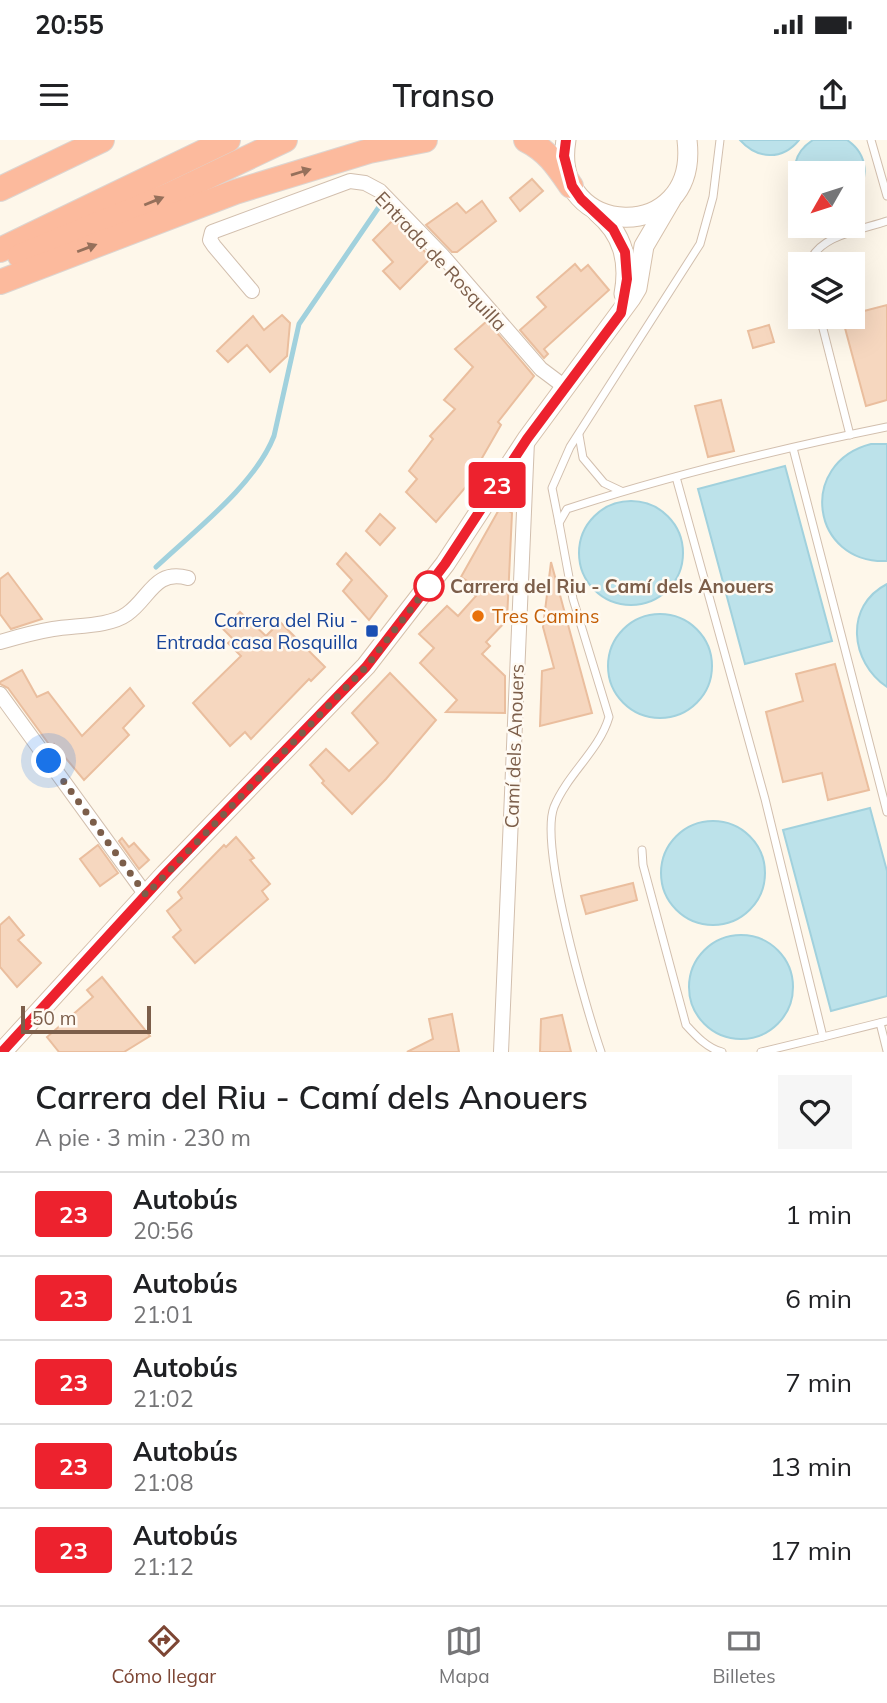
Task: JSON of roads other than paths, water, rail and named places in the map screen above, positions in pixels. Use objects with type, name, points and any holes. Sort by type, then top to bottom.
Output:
[{"type":"highway","points":[[0,178],[67,140]]},
{"type":"highway","points":[[0,189],[102,140]]},
{"type":"highway","points":[[0,250],[228,140]]},
{"type":"highway","points":[[0,265],[169,195],[285,140]]},
{"type":"highway","points":[[0,282],[235,192],[360,154],[425,140]]},
{"type":"highway","points":[[526,140],[554,160],[572,186]]},
{"type":"street","points":[[566,140],[564,156],[572,186],[581,199],[613,229],[625,252],[627,279],[621,313]]},
{"type":"street","points":[[2,1052],[146,895],[366,667],[445,564],[527,439],[637,288],[645,246],[681,187],[687,172],[687,140]]},
{"type":"street","name":"Entrada de Rosquilla","points":[[252,291],[214,246],[210,240],[212,232],[350,181],[365,183],[380,191],[442,255],[541,369],[565,387]]},
{"type":"street","points":[[593,209],[607,215],[633,218],[657,211],[671,200]]},
{"type":"street","name":"Camí dels Anouers","points":[[501,1052],[527,439]]},
{"type":"street","points":[[0,642],[53,629],[99,623],[126,615],[151,591],[158,580],[175,575],[188,578]]},
{"type":"street","points":[[0,694],[146,895]]},
{"type":"lane","points":[[601,1052],[557,886],[551,837],[553,810],[567,780],[604,735],[609,717],[573,599],[552,488],[570,447],[700,244],[713,197],[720,140]]},
{"type":"lane","points":[[872,140],[887,196]]},
{"type":"lane","points":[[814,252],[826,242],[887,221]]},
{"type":"lane","points":[[823,329],[850,435]]},
{"type":"lane","points":[[559,523],[567,509],[622,492],[887,427]]},
{"type":"lane","points":[[579,434],[583,458],[604,483],[622,492]]},
{"type":"lane","points":[[793,448],[887,812]]},
{"type":"lane","points":[[676,477],[765,799],[823,1037]]},
{"type":"lane","points":[[642,850],[643,865],[686,1025],[698,1038],[722,1052]]},
{"type":"lane","points":[[761,1052],[883,1022],[887,1051]]},
{"type":"water","points":[[740,140],[799,140],[785,152],[769,155],[754,151]]},
{"type":"water","points":[[813,140],[847,140],[863,161],[796,161]]},
{"type":"water","points":[[871,444],[887,444],[887,561],[861,558],[842,547],[829,530],[823,511],[824,490],[832,471],[847,455]]},
{"type":"water","points":[[785,466],[832,641],[745,664],[698,489]]},
{"type":"water","points":[[631,501],[651,505],[668,516],[679,533],[683,553],[679,573],[668,590],[651,601],[631,605],[611,601],[594,590],[583,573],[579,553],[583,533],[594,516],[611,505]]},
{"type":"water","points":[[887,584],[887,687],[865,663],[857,634],[858,620],[864,606],[873,594]]},
{"type":"water","points":[[660,614],[680,618],[697,629],[708,646],[712,666],[708,686],[697,703],[680,714],[660,718],[640,714],[623,703],[612,686],[608,666],[612,646],[623,629],[640,618]]},
{"type":"water","points":[[870,808],[887,871],[887,996],[831,1011],[783,830]]},
{"type":"water","points":[[713,821],[733,825],[750,836],[761,853],[765,873],[761,893],[750,910],[733,921],[713,925],[693,921],[676,910],[665,893],[661,873],[665,853],[676,836],[693,825]]},
{"type":"water","points":[[741,935],[761,939],[778,950],[789,967],[793,987],[789,1007],[778,1024],[761,1035],[741,1039],[721,1035],[704,1024],[693,1007],[689,987],[693,967],[704,950],[721,939]]},
{"type":"waterway","points":[[156,567],[222,506],[253,472],[265,454],[274,436],[299,324],[381,204]]},
{"type":"place","name":"Carrera del Riu - Camí dels Anouers","points":[[429,586]]},
{"type":"place","name":"Tres Camins","points":[[478,616]]},
{"type":"place","name":"Carrera del Riu - Entrada casa Rosquilla","points":[[372,631]]}]
